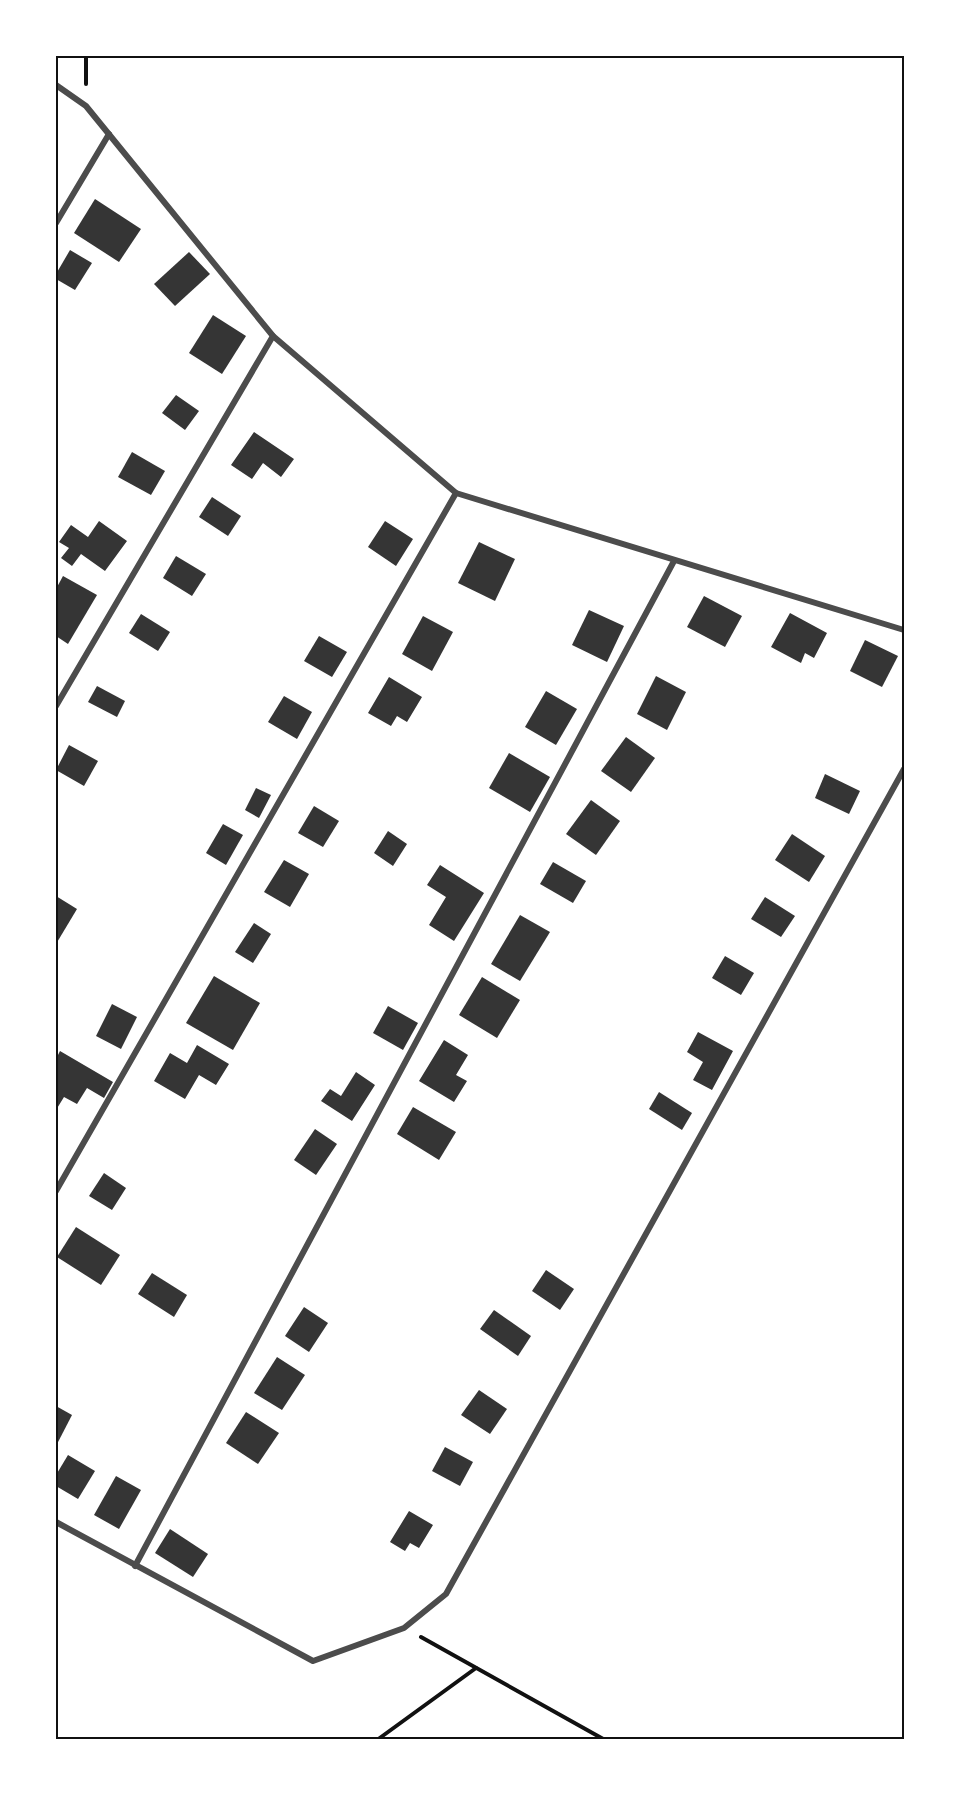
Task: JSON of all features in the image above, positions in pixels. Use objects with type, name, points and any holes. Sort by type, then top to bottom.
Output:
[{"type":"street","points":[[56,85],[86,106],[273,336],[456,493],[904,630]]},
{"type":"street","points":[[56,223],[109,134]]},
{"type":"street","points":[[56,706],[273,336]]},
{"type":"street","points":[[56,1191],[456,493]]},
{"type":"street","points":[[135,1566],[674,561]]},
{"type":"street","points":[[56,1522],[313,1661],[404,1628],[446,1594],[904,769]]},
{"type":"path","points":[[86,56],[86,106]]},
{"type":"path","points":[[404,1628],[605,1740]]},
{"type":"path","points":[[377,1740],[476,1668]]},
{"type":"building","points":[[95,199],[141,229],[119,262],[74,233]]},
{"type":"building","points":[[70,250],[92,263],[75,290],[56,279],[56,274]]},
{"type":"building","points":[[189,252],[210,274],[175,306],[154,284]]},
{"type":"building","points":[[213,315],[246,336],[222,374],[189,353]]},
{"type":"building","points":[[176,395],[199,411],[185,430],[162,413]]},
{"type":"building","points":[[254,432],[294,459],[281,477],[263,463],[252,479],[231,465]]},
{"type":"building","points":[[132,452],[165,471],[151,495],[118,477]]},
{"type":"building","points":[[212,497],[241,516],[228,536],[199,517]]},
{"type":"building","points":[[99,521],[127,541],[105,571],[81,554],[72,566],[61,558],[69,548],[59,542],[71,525],[88,537]]},
{"type":"building","points":[[385,521],[413,539],[396,566],[368,547]]},
{"type":"building","points":[[479,542],[515,559],[495,601],[458,583]]},
{"type":"building","points":[[176,556],[206,574],[192,596],[163,578]]},
{"type":"building","points":[[63,576],[97,595],[68,644],[56,636],[56,589]]},
{"type":"building","points":[[704,596],[742,616],[725,647],[687,627]]},
{"type":"building","points":[[589,610],[624,626],[607,662],[572,645]]},
{"type":"building","points":[[790,613],[827,633],[814,658],[805,653],[801,663],[771,647]]},
{"type":"building","points":[[141,614],[170,632],[158,651],[129,633]]},
{"type":"building","points":[[423,616],[453,632],[432,671],[402,654]]},
{"type":"building","points":[[319,636],[347,652],[332,677],[304,661]]},
{"type":"building","points":[[865,640],[898,656],[882,687],[850,671]]},
{"type":"building","points":[[656,676],[686,692],[667,730],[637,714]]},
{"type":"building","points":[[389,677],[422,697],[407,722],[397,716],[391,726],[368,713]]},
{"type":"building","points":[[97,686],[125,701],[117,717],[88,702]]},
{"type":"building","points":[[546,691],[577,709],[556,745],[525,727]]},
{"type":"building","points":[[284,696],[312,712],[297,739],[268,722]]},
{"type":"building","points":[[626,737],[655,758],[631,792],[601,771]]},
{"type":"building","points":[[69,745],[98,761],[84,786],[56,770]]},
{"type":"building","points":[[509,753],[550,777],[530,812],[489,788]]},
{"type":"building","points":[[825,774],[860,791],[849,814],[815,798]]},
{"type":"building","points":[[256,788],[271,795],[259,818],[245,810]]},
{"type":"building","points":[[591,800],[620,821],[596,855],[566,834]]},
{"type":"building","points":[[314,806],[339,821],[323,847],[298,833]]},
{"type":"building","points":[[223,824],[243,835],[226,865],[206,853]]},
{"type":"building","points":[[388,831],[407,844],[393,866],[374,853]]},
{"type":"building","points":[[792,834],[825,856],[809,882],[775,860]]},
{"type":"building","points":[[284,860],[309,874],[290,907],[264,892]]},
{"type":"building","points":[[553,862],[586,881],[573,903],[540,884]]},
{"type":"building","points":[[440,865],[484,893],[454,941],[429,925],[446,897],[427,885]]},
{"type":"building","points":[[56,896],[77,909],[56,944]]},
{"type":"building","points":[[765,897],[795,916],[781,937],[751,919]]},
{"type":"building","points":[[520,915],[550,932],[520,981],[491,964]]},
{"type":"building","points":[[254,923],[271,934],[253,963],[235,952]]},
{"type":"building","points":[[725,956],[754,973],[741,995],[712,978]]},
{"type":"building","points":[[214,976],[260,1003],[233,1050],[186,1023]]},
{"type":"building","points":[[482,977],[520,1000],[497,1038],[459,1015]]},
{"type":"building","points":[[112,1004],[137,1017],[121,1049],[96,1036]]},
{"type":"building","points":[[388,1006],[418,1023],[403,1050],[373,1033]]},
{"type":"building","points":[[698,1032],[733,1051],[712,1090],[693,1080],[703,1062],[687,1052]]},
{"type":"building","points":[[444,1040],[468,1055],[456,1075],[467,1081],[454,1102],[419,1081]]},
{"type":"building","points":[[197,1045],[229,1064],[216,1085],[199,1075],[185,1099],[154,1081],[170,1053],[187,1063]]},
{"type":"building","points":[[60,1051],[113,1082],[104,1098],[87,1088],[77,1104],[64,1097],[56,1110],[56,1059]]},
{"type":"building","points":[[356,1072],[375,1085],[352,1121],[321,1101],[330,1089],[341,1096]]},
{"type":"building","points":[[659,1092],[692,1113],[682,1130],[649,1109]]},
{"type":"building","points":[[413,1107],[456,1132],[439,1160],[397,1134]]},
{"type":"building","points":[[315,1129],[337,1144],[316,1175],[294,1160]]},
{"type":"building","points":[[104,1173],[126,1188],[112,1210],[89,1196]]},
{"type":"building","points":[[76,1227],[120,1255],[101,1285],[57,1257]]},
{"type":"building","points":[[546,1270],[574,1289],[560,1310],[532,1291]]},
{"type":"building","points":[[152,1273],[187,1295],[174,1317],[138,1294]]},
{"type":"building","points":[[304,1307],[328,1323],[309,1352],[285,1336]]},
{"type":"building","points":[[494,1310],[531,1336],[518,1356],[480,1329]]},
{"type":"building","points":[[277,1357],[305,1375],[282,1410],[254,1393]]},
{"type":"building","points":[[479,1390],[507,1409],[490,1434],[461,1415]]},
{"type":"building","points":[[56,1406],[72,1415],[56,1446]]},
{"type":"building","points":[[246,1412],[279,1433],[258,1464],[226,1443]]},
{"type":"building","points":[[445,1447],[473,1462],[460,1486],[432,1471]]},
{"type":"building","points":[[68,1455],[95,1471],[78,1499],[56,1486],[56,1475]]},
{"type":"building","points":[[116,1476],[141,1490],[119,1529],[94,1515]]},
{"type":"building","points":[[409,1511],[433,1525],[419,1548],[410,1543],[405,1551],[390,1542]]},
{"type":"building","points":[[170,1529],[208,1554],[193,1577],[155,1553]]}]
